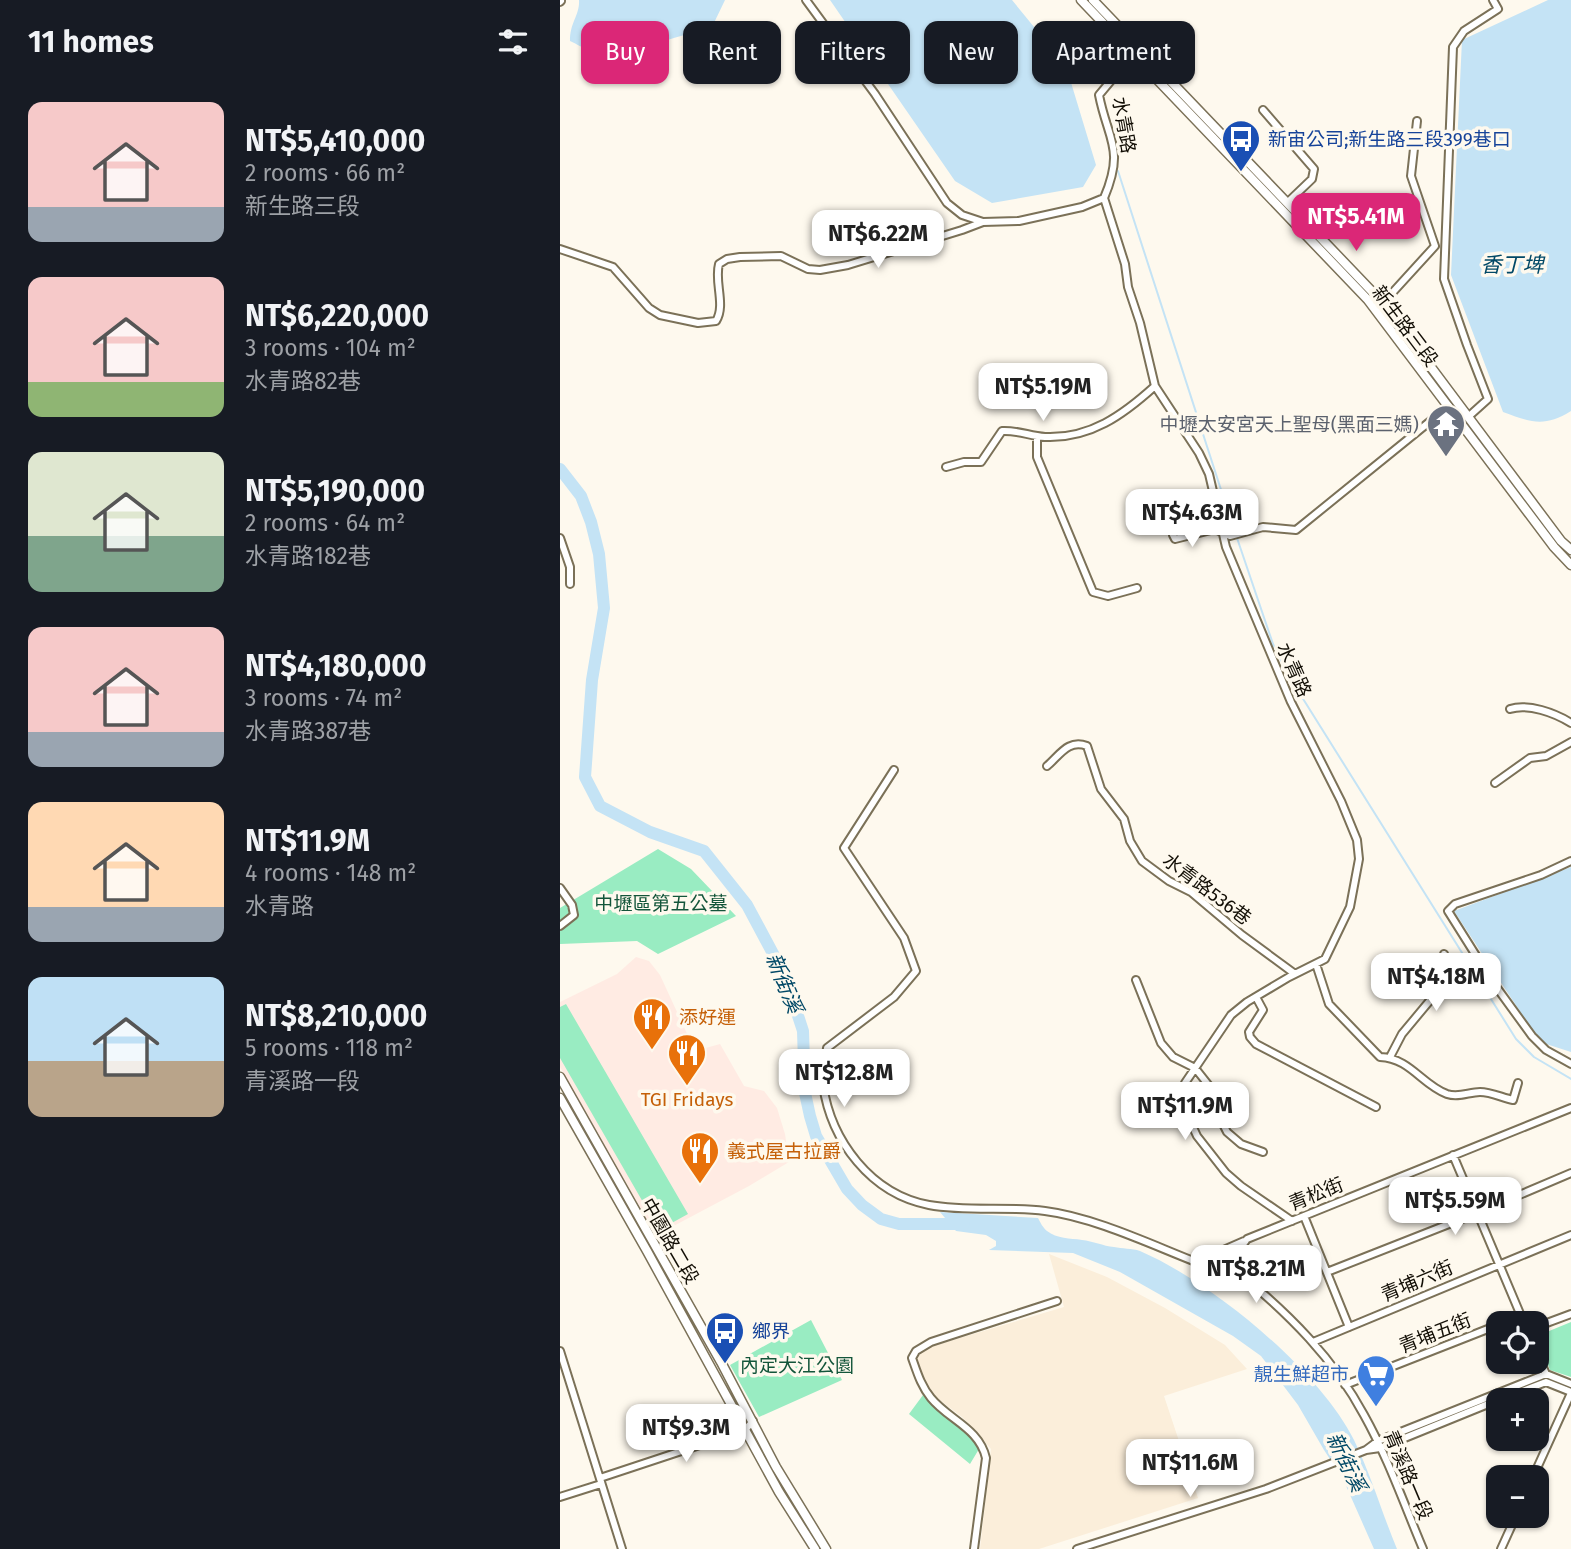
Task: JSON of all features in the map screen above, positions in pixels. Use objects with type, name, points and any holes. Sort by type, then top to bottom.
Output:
[{"type":"main road","name":"新生路三段","points":[[1080,0],[1103,21]]},
{"type":"main road","name":"新生路三段","points":[[1093,0],[1111,21]]},
{"type":"main road","name":"新生路三段","points":[[1167,84],[1368,300],[1554,547],[1571,565]]},
{"type":"main road","name":"新生路三段","points":[[1169,84],[1289,202],[1382,303],[1560,541],[1571,550]]},
{"type":"main road","name":"中園路二段","points":[[560,1077],[776,1466],[826,1549]]},
{"type":"main road","name":"中園路二段","points":[[560,1098],[648,1251],[779,1492],[815,1549]]},
{"type":"street","points":[[806,0],[875,94],[947,203],[962,215],[983,222]]},
{"type":"street","points":[[1468,417],[1488,399],[1444,279],[1453,47],[1464,31],[1498,9],[1493,0]]},
{"type":"street","name":"水青路","points":[[1108,84],[1099,95],[1116,157],[1112,180],[1104,198],[1125,264],[1128,288],[1140,323],[1155,386],[1199,453],[1209,474],[1221,532],[1262,637],[1357,840],[1359,859],[1350,907],[1325,959],[1256,997],[1231,1015],[1185,1083],[1185,1101],[1197,1136],[1226,1173],[1292,1221]]},
{"type":"street","points":[[1263,110],[1314,169],[1312,179],[1289,202]]},
{"type":"street","points":[[1382,303],[1435,246],[1411,176],[1417,121]]},
{"type":"street","points":[[560,249],[613,267],[649,308],[660,315],[698,323],[716,321],[720,314],[717,272],[719,264],[727,259],[781,256],[808,269],[820,271],[848,265],[983,222],[1019,221],[1082,207],[1104,198]]},
{"type":"street","points":[[946,467],[964,462],[981,462],[1002,431],[1013,430],[1037,437],[1056,438],[1094,430],[1155,386]]},
{"type":"street","points":[[1173,535],[1175,539],[1183,538],[1215,529],[1230,536],[1263,527],[1296,530],[1455,401]]},
{"type":"street","points":[[1037,437],[1037,457],[1093,592],[1108,596],[1137,588]]},
{"type":"street","points":[[560,538],[570,567],[570,584]]},
{"type":"street","points":[[1510,709],[1528,706],[1571,723]]},
{"type":"street","points":[[1495,783],[1530,758],[1546,756],[1571,741]]},
{"type":"street","name":"水青路536巷","points":[[1047,766],[1065,748],[1080,743],[1087,746],[1101,789],[1124,818],[1130,841],[1143,861],[1169,881],[1191,892],[1242,935],[1295,974]]},
{"type":"street","points":[[894,770],[844,848],[904,937],[916,971],[894,997],[827,1048],[823,1083],[834,1124],[848,1149],[864,1170],[885,1188],[914,1201],[929,1205],[1045,1211],[1082,1219],[1196,1262],[1210,1273]]},
{"type":"street","points":[[1571,861],[1541,875],[1455,904],[1448,911],[1492,981],[1532,1036],[1545,1050],[1571,1064]]},
{"type":"street","points":[[560,888],[572,905],[574,915],[560,926]]},
{"type":"street","points":[[1390,1058],[1402,1034],[1437,992],[1444,954]]},
{"type":"street","points":[[1316,964],[1329,1004],[1380,1057],[1407,1065],[1430,1085],[1456,1096],[1481,1092],[1513,1100],[1518,1083]]},
{"type":"street","points":[[1136,980],[1161,1043],[1174,1057],[1195,1068],[1217,1098],[1227,1132],[1241,1144],[1263,1152]]},
{"type":"street","points":[[1256,997],[1263,1010],[1249,1032],[1256,1044],[1376,1107]]},
{"type":"street","name":"青松街","points":[[1235,1255],[1246,1241],[1571,1108]]},
{"type":"street","points":[[1454,1155],[1518,1311]]},
{"type":"street","points":[[1327,1272],[1571,1173]]},
{"type":"street","points":[[1304,1216],[1349,1327]]},
{"type":"street","name":"青埔六街","points":[[1313,1342],[1571,1235]]},
{"type":"street","points":[[1196,1262],[1246,1241]]},
{"type":"street","name":"青溪路一段","points":[[1235,1255],[1235,1266],[1240,1274],[1288,1314],[1313,1342],[1364,1413],[1423,1549]]},
{"type":"street","points":[[974,1549],[986,1458],[983,1445],[931,1398],[920,1382],[912,1358],[916,1351],[931,1342],[1057,1301]]},
{"type":"street","points":[[1549,1322],[1571,1314]]},
{"type":"street","name":"青埔五街","points":[[1345,1385],[1486,1330]]},
{"type":"street","points":[[560,1351],[622,1549]]},
{"type":"street","points":[[1379,1445],[1546,1374],[1571,1384]]},
{"type":"street","points":[[1530,1388],[1546,1382],[1571,1392],[1538,1465]]},
{"type":"street","points":[[1077,1549],[1266,1489],[1486,1405]]},
{"type":"street","points":[[560,1497],[745,1430],[753,1421]]},
{"type":"street","points":[[1501,1549],[1511,1528]]},
{"type":"shaded area","points":[[636,957],[649,961],[660,975],[695,1051],[720,1044],[744,1086],[764,1091],[777,1108],[785,1134],[789,1162],[666,1230],[653,1230],[560,1067],[560,1002],[617,974]]},
{"type":"shaded area","points":[[1049,1254],[1107,1277],[1165,1308],[1225,1345],[1247,1369],[1164,1396],[1198,1498],[1039,1549],[980,1549],[991,1449],[962,1417],[927,1388],[918,1363],[918,1355],[926,1348],[1064,1307]]},
{"type":"green space","name":"中壢區第五公墓","points":[[658,849],[691,869],[736,916],[658,954],[637,941],[560,944],[560,908]]},
{"type":"green space","points":[[566,1004],[688,1214],[659,1230],[560,1058],[560,1007]]},
{"type":"green space","name":"內定大江公園","points":[[811,1320],[842,1380],[759,1417],[730,1365]]},
{"type":"green space","points":[[1571,1322],[1571,1377],[1550,1370],[1549,1331]]},
{"type":"green space","points":[[923,1395],[972,1438],[979,1449],[970,1464],[909,1414]]},
{"type":"water","points":[[579,0],[725,0],[715,21],[683,21],[683,36],[669,40],[669,21],[581,21],[581,46],[570,41]]},
{"type":"water","points":[[830,0],[1012,0],[1032,24],[1032,84],[1071,84],[1096,165],[1083,187],[992,203],[955,181],[888,84],[910,84],[910,21],[845,21]]},
{"type":"water","name":"香丁埤","points":[[1548,0],[1571,0],[1571,411],[1553,420],[1537,422],[1503,412],[1451,275],[1462,40]]},
{"type":"water","points":[[1571,867],[1571,1052],[1540,1042],[1454,911]]},
{"type":"water","name":"新街溪","points":[[940,1212],[1038,1218],[1046,1230],[1055,1236],[1134,1249],[1168,1265],[1230,1306],[1261,1330],[1289,1357],[1316,1385],[1337,1413],[1360,1453],[1397,1549],[1374,1549],[1343,1479],[1298,1405],[1261,1356],[1233,1336],[1120,1272],[1073,1253],[989,1250],[996,1246],[996,1241],[986,1235],[956,1231]]},
{"type":"waterway","points":[[1118,171],[1235,533]]},
{"type":"waterway","name":"新街溪","points":[[560,469],[581,496],[599,554],[604,608],[592,680],[585,777],[600,806],[650,832],[704,851],[747,905],[785,976],[803,1031],[805,1093],[810,1116],[816,1136],[847,1189],[881,1219],[899,1224],[964,1224]]},
{"type":"waterway","points":[[1237,538],[1273,644],[1290,678],[1516,1039],[1534,1057],[1571,1079]]},
{"type":"place","name":"新宙公司;新生路三段399巷口","points":[[1241,173]]},
{"type":"place","name":"中壢太安宮天上聖母(黑面三媽)","points":[[1446,458]]},
{"type":"place","name":"添好運","points":[[652,1051]]},
{"type":"place","name":"TGI Fridays","points":[[687,1087]]},
{"type":"place","name":"義式屋古拉爵","points":[[700,1185]]},
{"type":"place","name":"鄉界","points":[[725,1365]]},
{"type":"place","name":"靚生鮮超市","points":[[1376,1408]]}]
